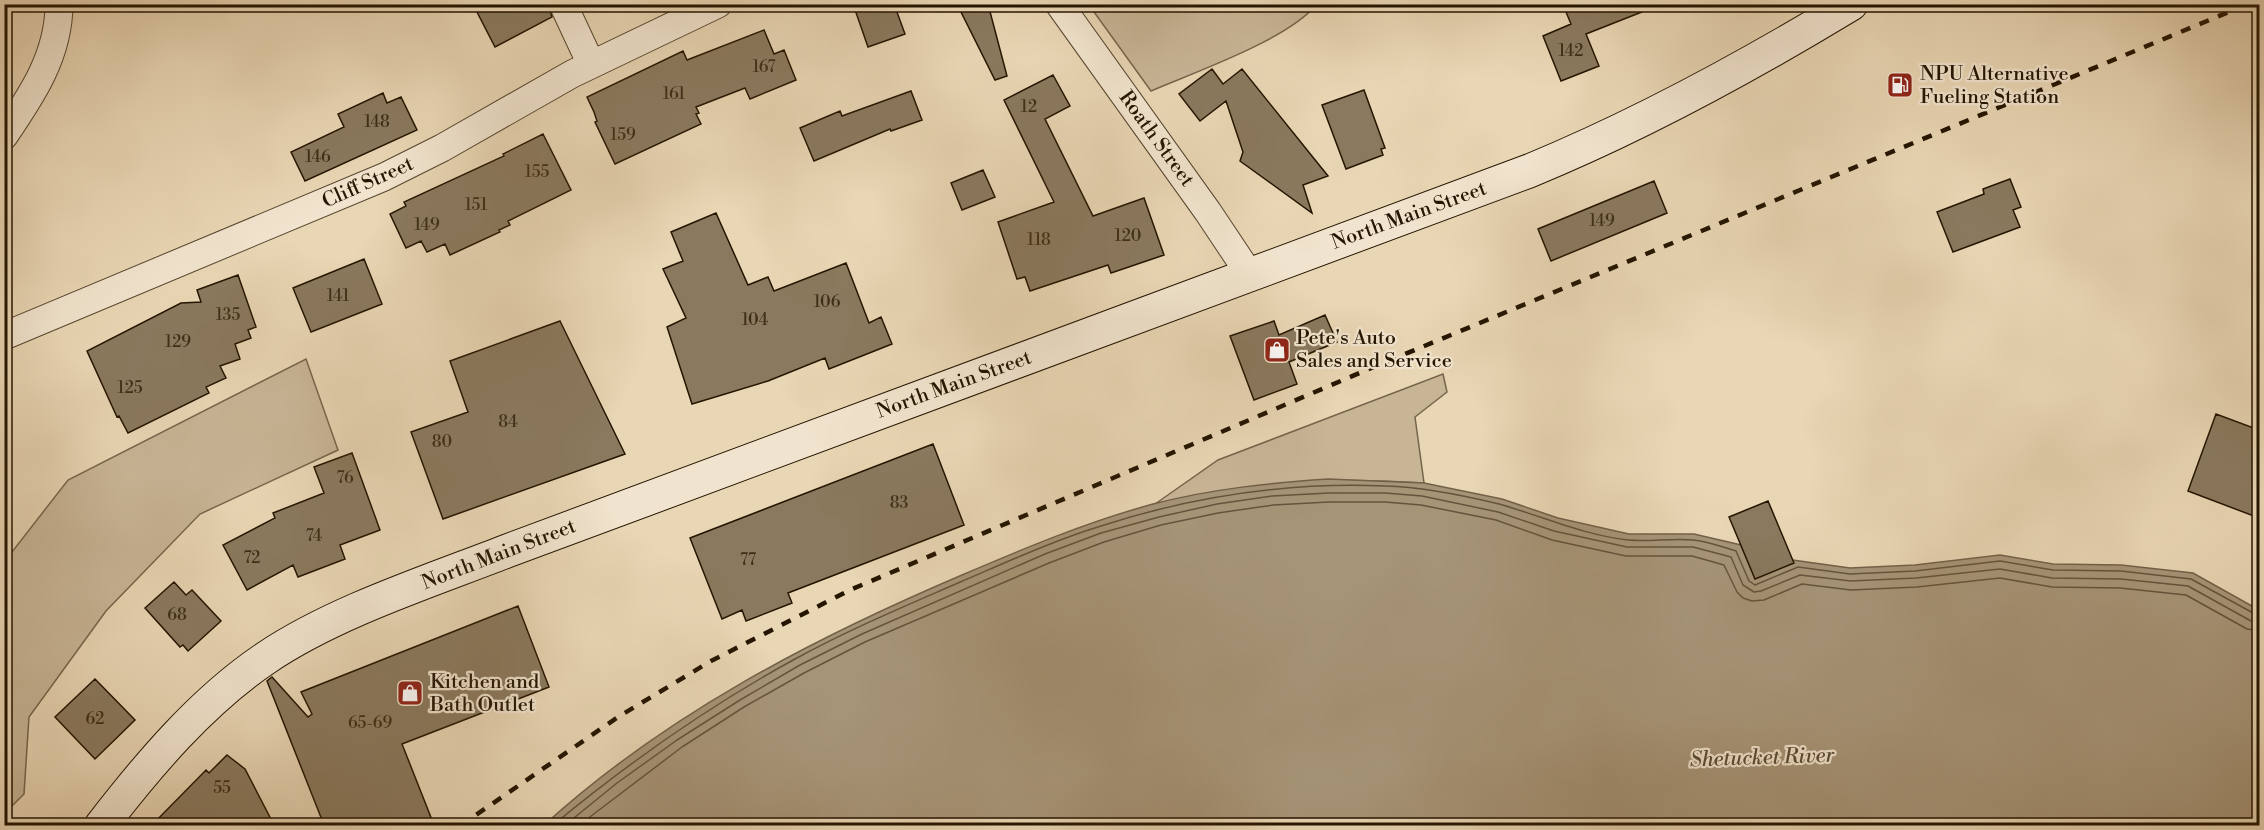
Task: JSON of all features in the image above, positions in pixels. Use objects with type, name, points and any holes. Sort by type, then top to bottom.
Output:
[{"type":"main road","name":"North Main Street","points":[[101,825],[157,759],[216,698],[268,657],[315,630],[507,551],[1510,178],[1603,139],[1736,72],[1851,4]]},
{"type":"street","points":[[4,136],[32,94],[48,63],[56,35],[59,4]]},
{"type":"street","points":[[563,4],[591,64]]},
{"type":"street","name":"Cliff Street","points":[[4,336],[384,177],[442,148],[591,64],[718,4]]},
{"type":"street","name":"Roath Street","points":[[1059,4],[1208,212],[1250,275]]},
{"type":"shaded area","points":[[1089,5],[1316,5],[1284,31],[1263,43],[1151,91]]},
{"type":"shaded area","points":[[306,359],[338,450],[200,514],[106,611],[29,717],[24,794],[5,813],[5,561],[68,480]]},
{"type":"shaded area","points":[[1443,374],[1447,392],[1415,417],[1424,483],[1354,480],[1288,483],[1223,491],[1155,504],[1218,460]]},
{"type":"water","name":"Shetucket River","points":[[1328,479],[1424,483],[1502,499],[1558,518],[1629,534],[1694,534],[1741,545],[1755,579],[1793,563],[1792,560],[1850,568],[1915,565],[2000,555],[2053,564],[2121,565],[2193,573],[2259,610],[2259,825],[543,826],[639,749],[690,715],[796,653],[906,600],[1056,536],[1153,504],[1240,487]]},
{"type":"building","points":[[492,4],[548,4],[552,17],[495,47],[477,12]]},
{"type":"building","points":[[853,4],[894,4],[905,34],[868,47]]},
{"type":"building","points":[[957,4],[988,4],[1007,76],[995,80]]},
{"type":"building","points":[[1585,4],[1657,6],[1586,34],[1599,66],[1561,81],[1543,36],[1571,24],[1566,12]]},
{"type":"building","points":[[764,30],[774,54],[784,50],[796,80],[750,99],[745,88],[696,107],[699,113],[696,114],[701,124],[615,164],[595,122],[597,121],[587,97],[683,51],[687,60]]},
{"type":"building","points":[[1212,69],[1223,84],[1242,69],[1328,176],[1303,185],[1312,213],[1240,161],[1243,152],[1226,101],[1200,121],[1179,94]]},
{"type":"building","points":[[1053,75],[1070,106],[1045,119],[1093,216],[1144,198],[1164,255],[1111,273],[1108,265],[1030,291],[1025,277],[1017,279],[998,222],[1054,202],[1004,100]]},
{"type":"building","points":[[1364,90],[1385,148],[1381,149],[1383,155],[1346,169],[1322,105]]},
{"type":"building","points":[[911,91],[922,120],[891,131],[890,129],[814,161],[800,128],[840,111],[842,116]]},
{"type":"building","points":[[383,93],[387,103],[401,97],[417,130],[305,181],[291,152],[344,127],[338,114]]},
{"type":"building","points":[[543,134],[571,190],[508,221],[510,225],[499,230],[500,232],[450,255],[445,244],[427,252],[421,241],[406,248],[390,214],[406,206],[404,202],[504,156],[503,154]]},
{"type":"building","points":[[983,170],[995,197],[962,210],[951,183]]},
{"type":"building","points":[[2010,179],[2021,207],[2013,210],[2020,227],[1953,252],[1937,212],[1984,194],[1983,189]]},
{"type":"building","points":[[1654,181],[1667,213],[1551,261],[1538,229]]},
{"type":"building","points":[[716,213],[748,285],[768,277],[774,291],[846,263],[869,323],[881,317],[892,344],[829,369],[825,358],[768,381],[692,404],[667,327],[686,318],[663,269],[683,261],[671,232]]},
{"type":"building","points":[[364,259],[382,304],[311,332],[293,288]]},
{"type":"building","points":[[238,275],[256,327],[248,330],[251,338],[235,344],[240,359],[220,366],[226,378],[206,387],[209,393],[128,433],[119,416],[117,417],[87,351],[181,303],[201,302],[197,290]]},
{"type":"building","name":"Pete's Auto Sales and Service","points":[[1325,315],[1337,342],[1289,362],[1297,384],[1254,400],[1230,336],[1274,321],[1279,335]]},
{"type":"building","points":[[560,321],[625,454],[443,519],[411,432],[468,412],[450,361]]},
{"type":"building","points":[[2216,414],[2259,430],[2259,518],[2188,491]]},
{"type":"building","points":[[933,444],[964,525],[788,593],[792,603],[746,621],[742,610],[722,619],[690,538]]},
{"type":"building","points":[[352,453],[380,530],[340,545],[345,559],[298,577],[293,565],[247,590],[223,545],[275,518],[273,513],[324,493],[314,467]]},
{"type":"building","points":[[1768,501],[1794,563],[1755,579],[1729,517]]},
{"type":"building","points":[[174,582],[186,595],[192,590],[221,621],[188,651],[183,645],[180,647],[145,608]]},
{"type":"building","points":[[518,606],[549,687],[402,744],[434,825],[324,825],[267,681],[272,677],[308,717],[312,714],[301,692]]},
{"type":"building","points":[[95,679],[135,720],[95,759],[55,717]]},
{"type":"building","points":[[227,755],[245,769],[274,825],[152,825],[206,770],[209,773]]},
{"type":"railway","points":[[460,826],[618,717],[711,661],[850,590],[1369,369],[2248,4]]},
{"type":"place","name":"NPU Alternative Fueling Station","points":[[1900,85]]},
{"type":"place","name":"Pete's Auto Sales and Service","points":[[1277,350]]},
{"type":"place","name":"Kitchen and Bath Outlet","points":[[410,693]]}]
